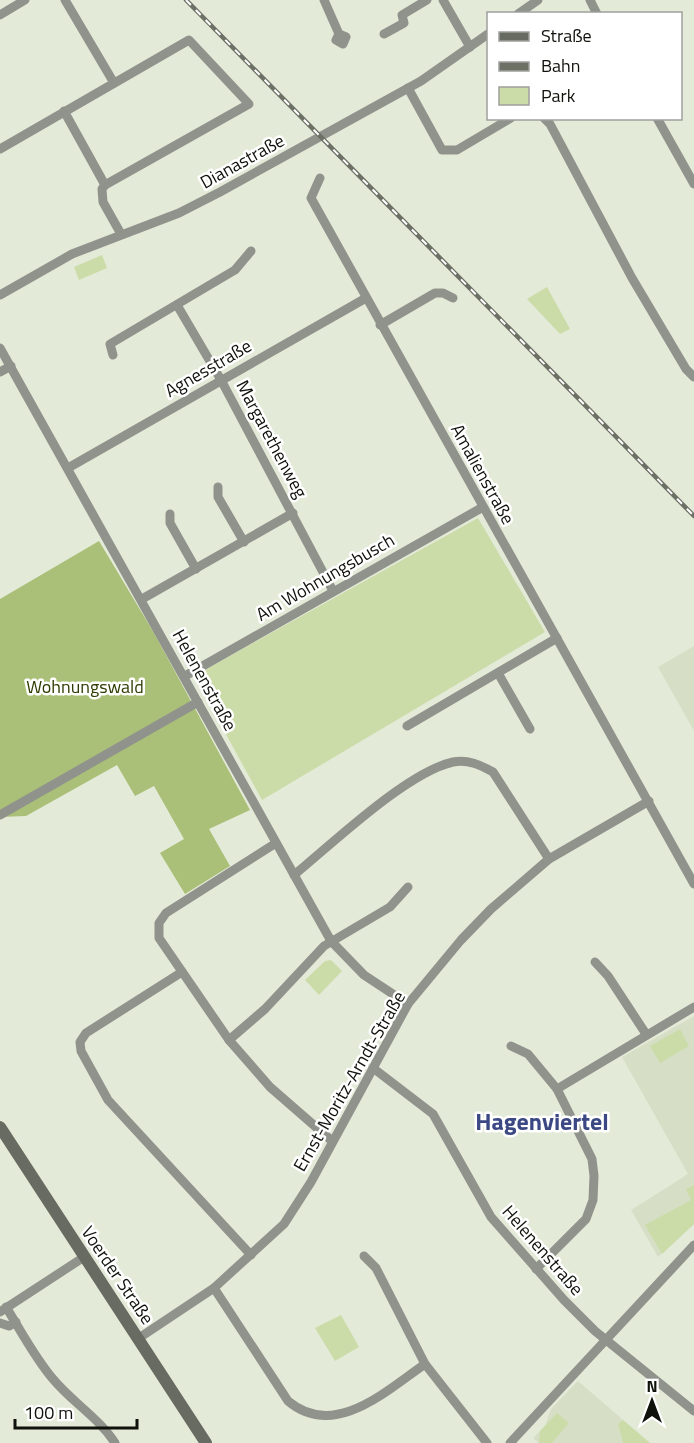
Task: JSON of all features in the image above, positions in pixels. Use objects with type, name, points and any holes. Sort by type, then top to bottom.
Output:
[{"type":"main road","name":"Voerder Straße","points":[[0,1127],[206,1443]]},
{"type":"street","points":[[0,15],[25,0]]},
{"type":"street","points":[[65,0],[114,83]]},
{"type":"street","points":[[324,0],[339,34]]},
{"type":"street","points":[[384,34],[404,23],[402,15],[427,0]]},
{"type":"street","points":[[443,0],[470,47]]},
{"type":"street","points":[[521,12],[538,0]]},
{"type":"street","name":"Dianastraße","points":[[0,295],[72,254],[179,213],[220,192],[408,88],[487,35]]},
{"type":"street","points":[[0,149],[189,40],[249,104],[105,185],[102,189],[103,202],[121,234]]},
{"type":"street","points":[[408,88],[442,150],[457,150],[508,120]]},
{"type":"street","points":[[64,111],[105,185]]},
{"type":"street","points":[[548,120],[632,279],[686,369],[694,377]]},
{"type":"street","points":[[658,120],[691,170],[694,184]]},
{"type":"street","name":"Amalienstraße","points":[[320,178],[311,198],[694,884]]},
{"type":"street","points":[[113,355],[110,344],[236,270],[251,251]]},
{"type":"street","points":[[380,325],[435,293],[443,293],[453,298]]},
{"type":"street","name":"Agnesstraße","points":[[68,468],[366,298]]},
{"type":"street","name":"Margarethenweg","points":[[177,305],[221,380],[333,591]]},
{"type":"street","name":"Helenenstraße","points":[[0,348],[331,941],[364,975],[408,1004]]},
{"type":"street","points":[[0,372],[11,366]]},
{"type":"street","points":[[218,487],[218,497],[244,542]]},
{"type":"street","name":"Am Wohnungsbusch","points":[[185,676],[483,507]]},
{"type":"street","points":[[142,599],[293,513]]},
{"type":"street","points":[[170,514],[170,523],[196,569]]},
{"type":"street","points":[[407,726],[557,638]]},
{"type":"street","points":[[498,673],[530,729]]},
{"type":"street","points":[[0,814],[198,702]]},
{"type":"street","points":[[294,875],[393,794],[433,770],[454,762],[480,765],[493,772],[549,860]]},
{"type":"street","name":"Ernst-Moritz-Arndt-Straße","points":[[139,1338],[214,1288],[284,1224],[408,1004],[476,924],[549,860],[649,801]]},
{"type":"street","points":[[276,843],[166,913],[159,923],[159,938],[230,1040],[270,1087],[332,1141]]},
{"type":"street","points":[[230,1040],[265,1009],[331,941],[390,907],[408,886]]},
{"type":"street","points":[[595,962],[608,976],[646,1034]]},
{"type":"street","points":[[182,972],[86,1033],[80,1042],[81,1051],[108,1100],[251,1255]]},
{"type":"street","points":[[557,1089],[694,1007]]},
{"type":"street","points":[[511,1046],[528,1054],[557,1089],[592,1159],[593,1200],[586,1219],[570,1238],[536,1269]]},
{"type":"street","name":"Helenenstraße","points":[[373,1068],[433,1114],[491,1217],[564,1300],[606,1340],[694,1411]]},
{"type":"street","points":[[510,1443],[694,1245]]},
{"type":"street","points":[[364,1256],[376,1268],[425,1364],[487,1443]]},
{"type":"street","points":[[84,1257],[3,1309],[16,1322],[52,1378],[80,1407],[105,1428],[115,1443]]},
{"type":"street","points":[[214,1288],[288,1401],[298,1409],[325,1417],[340,1416],[392,1387],[425,1364]]},
{"type":"street","points":[[0,1323],[9,1326],[16,1322]]},
{"type":"shaded area","points":[[694,646],[694,731],[658,667]]},
{"type":"shaded area","points":[[694,1016],[694,1224],[658,1257],[631,1210],[688,1174],[622,1057]]},
{"type":"shaded area","points":[[578,1381],[650,1443],[539,1443],[533,1438],[545,1426],[551,1409]]},
{"type":"green space","points":[[102,255],[107,268],[79,280],[74,267]]},
{"type":"green space","points":[[547,287],[570,329],[560,334],[527,299]]},
{"type":"green space","points":[[478,518],[545,632],[262,800],[194,676]]},
{"type":"green space","name":"Wohnungswald","points":[[99,541],[154,633],[250,810],[209,829],[230,866],[185,894],[160,853],[184,839],[154,786],[135,796],[117,765],[26,816],[0,817],[0,599]]},
{"type":"green space","points":[[331,960],[342,971],[319,995],[305,980],[325,961]]},
{"type":"green space","points":[[680,1029],[689,1046],[660,1063],[650,1046]]},
{"type":"green space","points":[[694,1185],[694,1224],[662,1254],[645,1225],[691,1200],[686,1189]]},
{"type":"green space","points":[[341,1315],[359,1347],[335,1361],[315,1328]]},
{"type":"green space","points":[[557,1413],[569,1423],[552,1443],[539,1443],[540,1431]]},
{"type":"green space","points":[[623,1420],[650,1443],[623,1443],[618,1424]]},
{"type":"railway","points":[[186,0],[694,516]]},
{"type":"district","name":"Hagenviertel","points":[[542,1121]]}]
